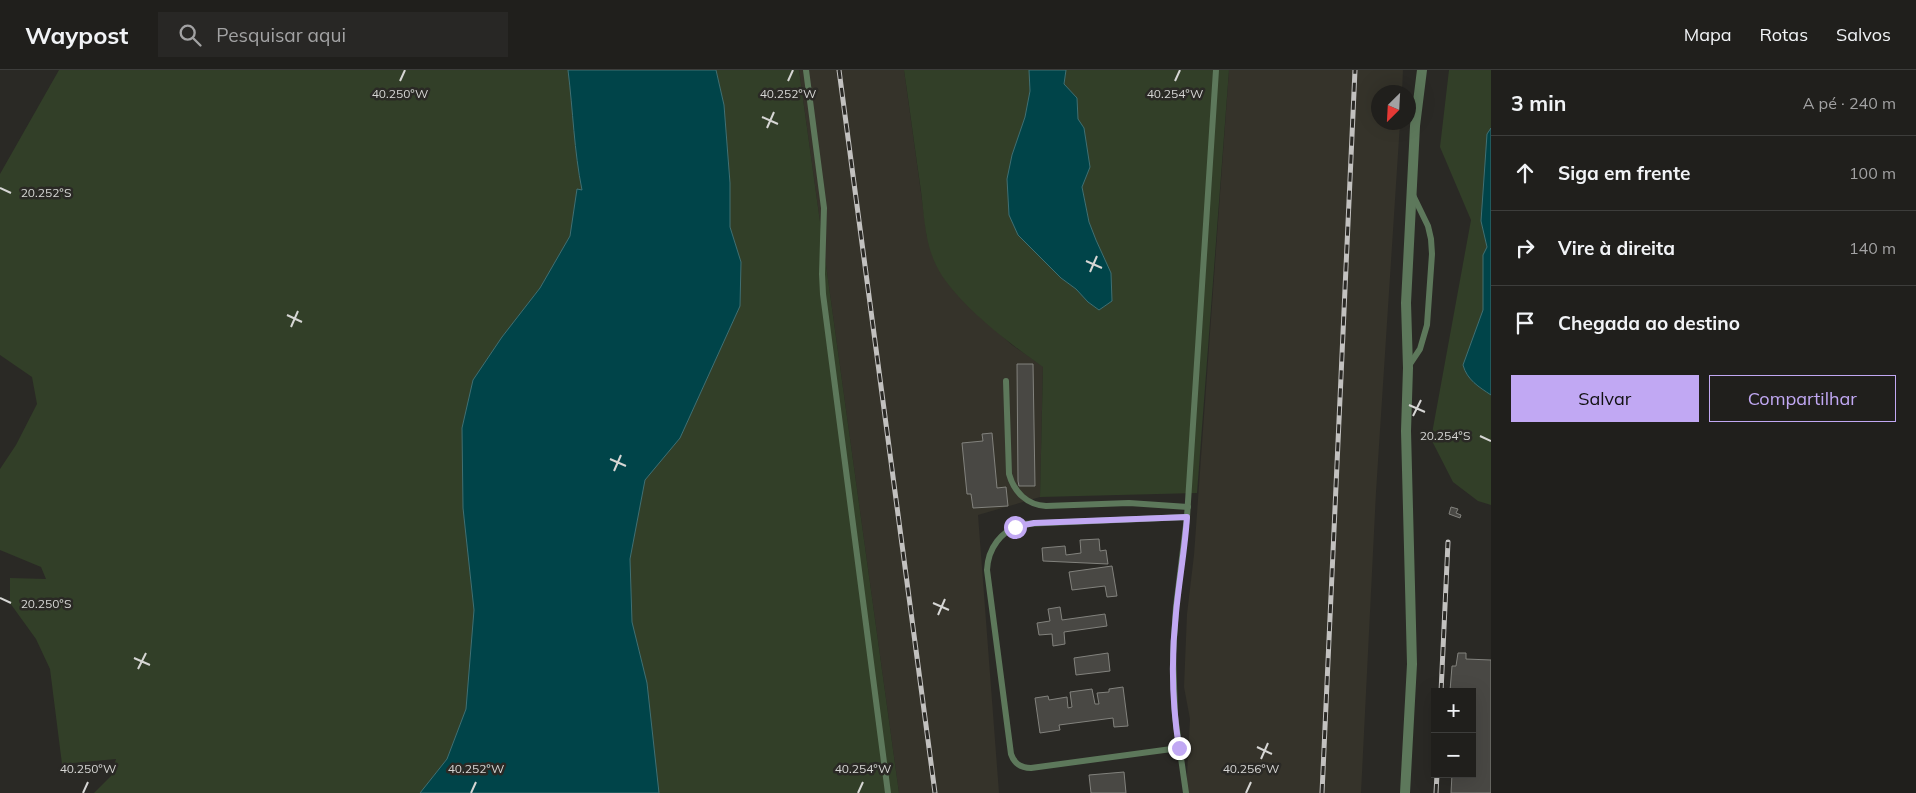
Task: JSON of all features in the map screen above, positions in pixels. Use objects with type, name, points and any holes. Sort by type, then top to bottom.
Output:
[{"type":"street","points":[[1405,793],[1412,664],[1406,431],[1408,368],[1406,303],[1415,126],[1422,70]]},
{"type":"lane","points":[[806,70],[824,208],[822,274],[824,294],[888,793]]},
{"type":"lane","points":[[1186,793],[1174,701],[1173,654],[1176,607],[1188,507],[1216,70]]},
{"type":"lane","points":[[1408,368],[1420,349],[1427,325],[1432,254],[1428,226],[1411,190]]},
{"type":"lane","points":[[1006,381],[1008,474],[1013,486],[1025,499],[1033,504],[1046,506],[1130,503],[1188,507]]},
{"type":"lane","points":[[1179,748],[1031,768],[1024,767],[1015,762],[1011,754],[987,566],[991,551],[997,541],[1008,531],[1022,524],[1187,517]]},
{"type":"shaded area","points":[[799,70],[904,70],[927,236],[954,291],[1012,345],[1043,366],[1040,497],[978,515],[999,793],[899,793]]},
{"type":"shaded area","points":[[1229,70],[1403,70],[1402,85],[1371,85],[1371,130],[1400,130],[1376,492],[1361,793],[1186,793],[1190,719],[1184,687],[1187,614],[1194,555]]},
{"type":"green space","points":[[59,70],[568,70],[575,146],[582,191],[577,189],[570,236],[540,288],[502,337],[473,380],[462,428],[463,508],[474,610],[466,709],[447,759],[420,793],[94,793],[111,776],[116,759],[62,764],[50,669],[36,639],[10,603],[10,578],[46,579],[41,567],[0,550],[0,469],[16,445],[37,404],[32,377],[0,355],[0,174]]},
{"type":"green space","points":[[716,70],[799,70],[899,793],[659,793],[647,683],[632,622],[630,559],[645,480],[680,438],[740,306],[741,262],[730,227],[730,183],[724,105]]},
{"type":"green space","points":[[904,70],[1029,70],[1030,91],[1025,117],[1012,155],[1007,179],[1009,215],[1061,278],[1099,310],[1112,301],[1111,273],[1089,222],[1082,187],[1090,167],[1084,128],[1078,119],[1077,98],[1064,84],[1066,70],[1229,70],[1197,493],[1040,497],[1043,367],[999,334],[969,307],[944,279],[936,265],[929,248]]},
{"type":"green space","points":[[1449,70],[1491,70],[1491,128],[1487,135],[1481,221],[1487,247],[1483,256],[1483,310],[1463,365],[1470,379],[1491,395],[1491,505],[1478,501],[1453,482],[1431,439],[1471,220],[1440,147]]},
{"type":"water","points":[[568,70],[716,70],[724,105],[730,183],[730,227],[741,262],[740,306],[680,438],[645,480],[630,559],[632,622],[647,683],[659,793],[420,793],[447,759],[466,709],[474,610],[463,508],[462,428],[473,380],[502,337],[540,288],[570,236],[577,189],[582,190],[575,145]]},
{"type":"water","points":[[1029,70],[1066,70],[1064,84],[1077,98],[1078,119],[1084,128],[1090,167],[1082,187],[1089,222],[1111,273],[1112,301],[1099,310],[1061,278],[1018,235],[1009,215],[1007,179],[1012,155],[1025,117],[1030,91]]},
{"type":"water","points":[[1491,128],[1491,395],[1470,379],[1463,365],[1483,310],[1483,255],[1487,247],[1481,221],[1487,134]]},
{"type":"building","points":[[1017,364],[1033,364],[1035,486],[1019,486],[1018,481]]},
{"type":"building","points":[[992,433],[997,488],[1006,487],[1008,506],[973,508],[971,494],[967,494],[962,443],[983,441],[982,434]]},
{"type":"building","points":[[1451,507],[1458,509],[1456,513],[1461,515],[1460,518],[1449,514]]},
{"type":"building","points":[[1099,539],[1100,551],[1106,550],[1108,564],[1043,561],[1042,548],[1065,546],[1066,555],[1081,553],[1080,540]]},
{"type":"building","points":[[1112,566],[1117,596],[1107,597],[1105,586],[1072,590],[1069,572]]},
{"type":"building","points":[[1060,607],[1062,620],[1105,614],[1107,626],[1064,632],[1065,644],[1053,646],[1052,634],[1039,635],[1037,623],[1050,621],[1048,609]]},
{"type":"building","points":[[1108,653],[1110,671],[1076,675],[1074,658]]},
{"type":"building","points":[[1458,653],[1466,653],[1466,659],[1491,660],[1491,793],[1451,793],[1452,778],[1476,778],[1476,688],[1450,688],[1452,666],[1456,666]]},
{"type":"building","points":[[1123,687],[1128,726],[1114,727],[1113,718],[1059,725],[1060,730],[1040,733],[1035,698],[1048,696],[1049,700],[1067,697],[1068,708],[1072,707],[1070,692],[1092,689],[1095,704],[1099,704],[1097,693],[1109,692],[1109,689]]},
{"type":"building","points":[[1124,772],[1126,793],[1091,793],[1089,775]]},
{"type":"railway","points":[[839,70],[935,793]]},
{"type":"railway","points":[[1322,793],[1355,70]]},
{"type":"railway","points":[[1441,688],[1448,542]]},
{"type":"railway","points":[[1436,793],[1437,778]]},
{"type":"route","points":[[1015,527],[1034,523],[1187,517],[1176,607],[1173,654],[1174,701],[1179,748]]}]
